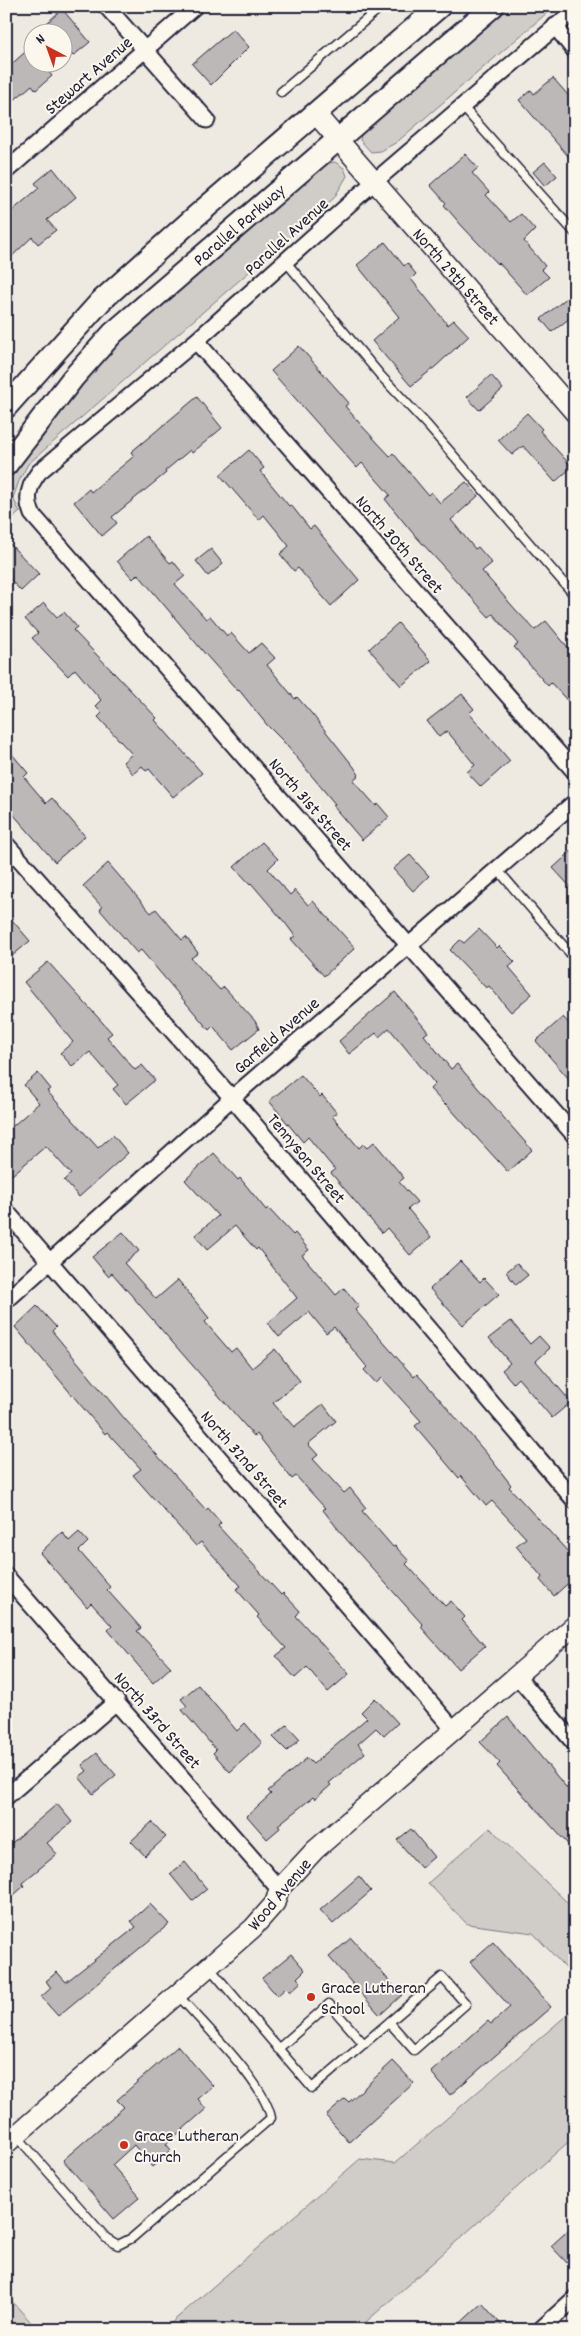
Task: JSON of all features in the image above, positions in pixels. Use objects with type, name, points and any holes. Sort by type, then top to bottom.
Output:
[{"type":"main road","name":"Parallel Parkway","points":[[6,407],[101,301],[440,6]]},
{"type":"main road","name":"Parallel Parkway","points":[[6,464],[73,378],[114,333],[339,141],[493,6]]},
{"type":"street","points":[[106,6],[207,120]]},
{"type":"street","name":"Stewart Avenue","points":[[6,171],[195,6]]},
{"type":"street","name":"Parallel Avenue","points":[[28,493],[33,480],[39,472],[196,341],[374,182],[575,10]]},
{"type":"street","points":[[556,26],[575,51]]},
{"type":"street","name":"North 29th Street","points":[[315,113],[575,413]]},
{"type":"street","name":"North 30th Street","points":[[196,341],[575,772]]},
{"type":"street","name":"North 31st Street","points":[[28,493],[28,505],[32,514],[575,1136]]},
{"type":"street","name":"Garfield Avenue","points":[[6,1301],[232,1098],[575,802]]},
{"type":"street","name":"Tennyson Street","points":[[6,844],[232,1098],[575,1501]]},
{"type":"street","name":"North 32nd Street","points":[[6,1211],[455,1731]]},
{"type":"street","name":"North 33rd Street","points":[[6,1576],[279,1889]]},
{"type":"street","name":"Wood Avenue","points":[[11,2139],[253,1928],[275,1902],[279,1889],[315,1850],[455,1731],[575,1625]]},
{"type":"street","points":[[517,1676],[575,1744]]},
{"type":"street","points":[[6,1797],[117,1701]]},
{"type":"street","points":[[540,2330],[575,2298]]},
{"type":"lane","points":[[281,92],[382,6]]},
{"type":"lane","points":[[462,106],[575,233]]},
{"type":"lane","points":[[286,262],[381,376],[428,426],[575,596]]},
{"type":"lane","points":[[497,869],[575,959]]},
{"type":"lane","points":[[208,1966],[312,2088],[442,1977],[466,2004],[414,2050],[390,2022]]},
{"type":"lane","points":[[11,2139],[106,2238],[118,2246],[132,2238],[271,2118],[269,2106],[255,2083],[177,1994]]},
{"type":"lane","points":[[278,2049],[329,2004],[364,2044]]},
{"type":"shaded area","points":[[503,6],[555,6],[397,142],[381,151],[371,152],[360,140],[362,131]]},
{"type":"shaded area","points":[[335,162],[344,168],[347,176],[334,198],[28,464],[13,498],[20,512],[6,524],[6,479],[87,376],[120,341],[324,164]]},
{"type":"shaded area","points":[[490,1828],[575,1910],[575,1978],[533,1933],[467,1924],[428,1883]]},
{"type":"shaded area","points":[[575,2008],[575,2136],[357,2330],[163,2330],[360,2159],[395,2163]]},
{"type":"shaded area","points":[[10,2299],[38,2330],[6,2330],[6,2302]]},
{"type":"building","points":[[62,9],[90,42],[73,56],[72,22],[48,22]]},
{"type":"building","points":[[233,29],[249,47],[211,85],[192,64]]},
{"type":"building","points":[[22,55],[22,72],[49,72],[52,76],[36,90],[32,85],[6,107],[6,69]]},
{"type":"building","points":[[553,78],[575,103],[575,164],[519,100],[531,90],[534,94]]},
{"type":"building","points":[[465,154],[478,168],[472,173],[489,192],[486,195],[511,222],[521,214],[535,230],[524,241],[545,266],[541,269],[549,277],[527,295],[499,263],[462,226],[444,205],[446,203],[430,185]]},
{"type":"building","points":[[545,162],[557,176],[545,186],[533,172]]},
{"type":"building","points":[[53,168],[76,197],[47,220],[56,230],[38,244],[32,237],[6,262],[6,216],[39,188],[35,183]]},
{"type":"building","points":[[385,242],[404,266],[407,263],[416,274],[411,279],[448,325],[454,320],[469,336],[411,386],[372,341],[399,317],[357,265]]},
{"type":"building","points":[[575,291],[575,314],[552,332],[541,319]]},
{"type":"building","points":[[299,346],[349,403],[345,406],[362,426],[390,456],[393,453],[428,495],[431,492],[440,503],[466,482],[478,496],[451,520],[475,549],[478,547],[492,563],[482,571],[515,609],[535,630],[546,621],[575,656],[575,709],[551,683],[548,686],[514,647],[518,644],[493,614],[489,617],[411,531],[385,499],[390,495],[362,463],[357,468],[271,371]]},
{"type":"building","points":[[491,375],[503,389],[479,410],[467,397]]},
{"type":"building","points":[[197,397],[222,428],[192,453],[190,450],[165,471],[166,473],[112,517],[117,523],[102,536],[74,502],[89,489],[91,492],[134,456],[131,452]]},
{"type":"building","points":[[527,413],[542,429],[540,431],[572,467],[555,482],[523,446],[512,455],[498,440]]},
{"type":"building","points":[[249,450],[264,468],[260,471],[289,506],[291,505],[310,529],[314,526],[359,580],[331,606],[298,568],[294,571],[280,554],[289,546],[264,515],[259,520],[220,475]]},
{"type":"building","points":[[146,536],[170,563],[173,561],[185,576],[175,584],[206,619],[210,616],[227,636],[231,633],[249,653],[261,643],[275,658],[267,665],[295,699],[297,697],[312,714],[354,767],[359,775],[353,780],[376,806],[378,804],[389,817],[362,840],[283,741],[206,655],[138,574],[133,579],[117,561]]},
{"type":"building","points":[[6,540],[39,574],[21,591],[6,575]]},
{"type":"building","points":[[211,549],[223,564],[208,576],[196,561]]},
{"type":"building","points":[[44,603],[57,617],[64,612],[77,627],[73,630],[157,718],[155,720],[202,773],[173,797],[149,769],[146,771],[142,766],[133,774],[123,762],[132,754],[98,717],[102,713],[95,706],[101,700],[75,669],[68,676],[32,638],[38,633],[25,619]]},
{"type":"building","points":[[398,623],[431,661],[401,686],[369,649]]},
{"type":"building","points":[[462,694],[474,709],[469,713],[510,761],[481,787],[467,772],[475,765],[447,731],[439,737],[427,721]]},
{"type":"building","points":[[6,747],[28,773],[24,777],[46,803],[52,798],[85,836],[55,862],[6,806]]},
{"type":"building","points":[[262,842],[278,859],[268,869],[290,895],[295,890],[308,905],[313,901],[355,948],[324,976],[291,939],[295,936],[286,924],[251,883],[234,867]]},
{"type":"building","points":[[575,848],[575,892],[553,868]]},
{"type":"building","points":[[410,855],[429,876],[413,891],[393,869]]},
{"type":"building","points":[[108,863],[151,913],[156,909],[182,940],[186,937],[198,953],[191,958],[220,990],[224,987],[255,1021],[259,1029],[233,1050],[213,1026],[209,1030],[141,950],[137,953],[100,910],[102,907],[83,886]]},
{"type":"building","points":[[6,913],[30,941],[6,961]]},
{"type":"building","points":[[479,929],[497,948],[499,946],[515,962],[509,967],[532,994],[511,1012],[489,986],[486,988],[450,950],[460,940],[464,943]]},
{"type":"building","points":[[48,962],[112,1033],[107,1037],[135,1070],[142,1065],[155,1080],[126,1104],[113,1089],[118,1085],[90,1052],[72,1066],[60,1053],[73,1042],[24,982]]},
{"type":"building","points":[[395,992],[428,1032],[424,1035],[451,1069],[457,1064],[532,1150],[508,1172],[430,1089],[435,1084],[389,1028],[379,1037],[376,1033],[349,1054],[339,1041]]},
{"type":"building","points":[[563,1017],[575,1030],[575,1086],[536,1041]]},
{"type":"building","points":[[38,1073],[51,1089],[47,1091],[98,1148],[113,1135],[128,1153],[79,1197],[64,1180],[71,1174],[46,1146],[12,1175],[6,1168],[6,1132],[39,1103],[24,1085]]},
{"type":"building","points":[[301,1075],[337,1113],[332,1116],[359,1148],[363,1144],[367,1148],[374,1142],[404,1178],[399,1182],[417,1202],[408,1209],[431,1237],[410,1255],[387,1228],[382,1233],[331,1173],[335,1170],[308,1137],[303,1142],[269,1101]]},
{"type":"building","points":[[214,1153],[238,1180],[240,1178],[266,1210],[268,1208],[293,1235],[295,1233],[309,1250],[302,1255],[336,1295],[344,1288],[359,1306],[355,1310],[414,1377],[417,1374],[437,1396],[487,1454],[511,1485],[509,1487],[569,1553],[575,1548],[575,1577],[554,1596],[540,1580],[542,1577],[516,1546],[526,1538],[492,1501],[486,1506],[461,1476],[459,1478],[415,1426],[421,1421],[382,1378],[376,1383],[364,1370],[367,1367],[334,1327],[326,1333],[309,1312],[279,1337],[268,1323],[297,1298],[258,1248],[256,1250],[235,1226],[207,1250],[195,1235],[218,1216],[185,1180]]},
{"type":"building","points":[[123,1232],[139,1251],[124,1263],[156,1299],[178,1280],[209,1318],[205,1322],[231,1352],[236,1348],[252,1368],[275,1349],[300,1381],[273,1403],[294,1427],[323,1404],[336,1421],[308,1444],[318,1455],[313,1459],[344,1493],[350,1488],[366,1508],[362,1511],[393,1547],[395,1546],[409,1561],[406,1564],[445,1606],[451,1601],[465,1617],[462,1620],[485,1646],[458,1669],[421,1627],[423,1625],[346,1539],[323,1510],[325,1508],[296,1476],[292,1479],[257,1434],[254,1436],[112,1273],[108,1276],[92,1257]]},
{"type":"building","points":[[460,1261],[480,1282],[484,1278],[499,1294],[463,1325],[430,1289]]},
{"type":"building","points":[[517,1263],[528,1275],[516,1285],[506,1272]]},
{"type":"building","points":[[37,1306],[56,1327],[52,1331],[124,1418],[206,1510],[208,1508],[221,1523],[218,1526],[281,1595],[283,1593],[300,1611],[296,1616],[349,1674],[328,1692],[307,1667],[295,1678],[276,1656],[286,1648],[257,1617],[259,1615],[236,1589],[241,1586],[201,1542],[196,1546],[133,1475],[141,1469],[107,1432],[105,1434],[15,1327]]},
{"type":"building","points":[[511,1321],[530,1344],[539,1336],[550,1348],[536,1361],[571,1402],[552,1418],[518,1378],[513,1383],[502,1370],[510,1363],[489,1338]]},
{"type":"building","points":[[62,1532],[69,1541],[79,1532],[88,1542],[79,1551],[110,1587],[107,1590],[141,1628],[137,1631],[171,1667],[153,1683],[108,1630],[112,1626],[91,1603],[87,1607],[40,1553]]},
{"type":"building","points":[[198,1685],[237,1731],[245,1723],[262,1743],[230,1772],[213,1753],[216,1750],[182,1710],[187,1706],[181,1699]]},
{"type":"building","points":[[375,1698],[398,1723],[384,1736],[376,1728],[358,1744],[365,1753],[329,1783],[331,1785],[315,1799],[313,1797],[278,1825],[280,1828],[267,1839],[247,1816],[271,1794],[268,1791],[307,1758],[313,1764],[367,1718],[361,1712]]},
{"type":"building","points":[[508,1717],[575,1798],[575,1852],[497,1766],[500,1763],[480,1742]]},
{"type":"building","points":[[287,1725],[300,1739],[287,1751],[273,1737]]},
{"type":"building","points":[[97,1753],[116,1775],[93,1794],[79,1777],[87,1771],[82,1765]]},
{"type":"building","points":[[57,1804],[72,1822],[47,1843],[57,1854],[22,1883],[24,1886],[6,1902],[6,1848]]},
{"type":"building","points":[[152,1822],[166,1837],[145,1856],[131,1841]]},
{"type":"building","points":[[411,1829],[434,1857],[421,1868],[397,1840]]},
{"type":"building","points":[[185,1862],[207,1889],[192,1901],[170,1874]]},
{"type":"building","points":[[359,1876],[371,1891],[333,1924],[320,1910]]},
{"type":"building","points":[[150,1904],[169,1924],[58,2016],[41,1997],[51,1988],[46,1981],[57,1972],[66,1982],[136,1927],[131,1921]]},
{"type":"building","points":[[351,1938],[402,1995],[380,2015],[329,1957]]},
{"type":"building","points":[[493,1942],[551,2007],[450,2095],[431,2072],[488,2021],[491,2024],[510,2007],[470,1962]]},
{"type":"building","points":[[291,1954],[305,1970],[297,1978],[301,1982],[290,1992],[286,1988],[277,1996],[262,1978]]},
{"type":"building","points":[[178,2046],[213,2086],[198,2099],[206,2109],[166,2144],[171,2150],[152,2167],[134,2145],[112,2165],[140,2197],[114,2219],[63,2160],[124,2107],[117,2100]]},
{"type":"building","points":[[393,2061],[414,2083],[349,2142],[326,2116],[345,2099],[349,2102]]},
{"type":"building","points":[[575,2224],[575,2256],[567,2263],[551,2246]]},
{"type":"building","points":[[482,2303],[506,2330],[453,2330]]},
{"type":"place","name":"Grace Lutheran School","points":[[311,1997]]},
{"type":"place","name":"Grace Lutheran Church","points":[[124,2145]]}]
